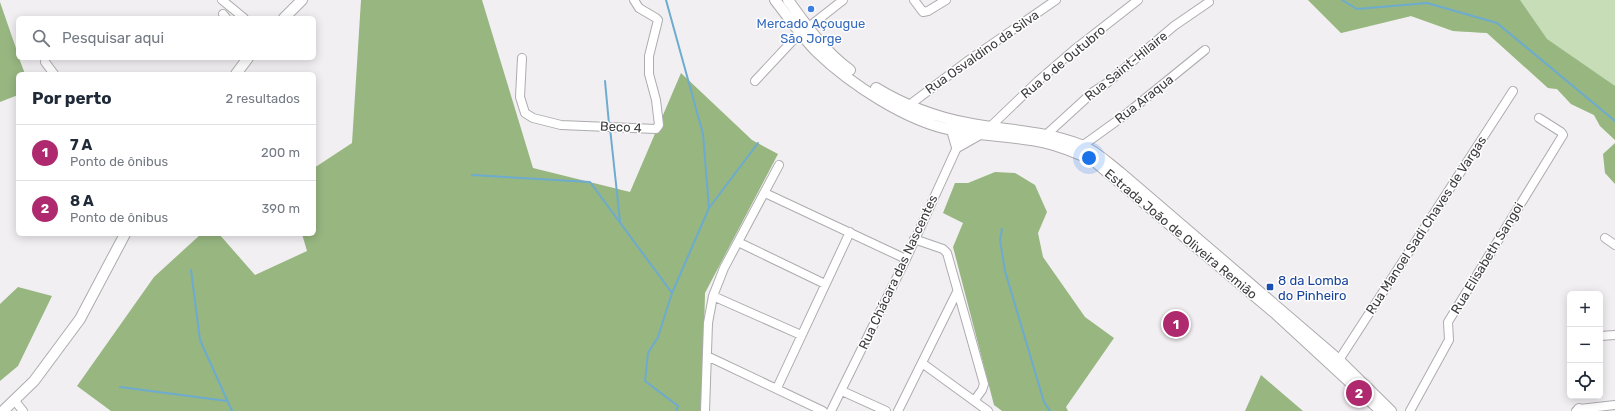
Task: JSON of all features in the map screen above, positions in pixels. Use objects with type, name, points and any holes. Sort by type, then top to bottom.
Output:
[{"type":"main road","points":[[286,16],[302,0]]},
{"type":"main road","name":"Estrada João de Oliveira Remião","points":[[775,0],[804,30],[839,62],[872,86],[908,106],[966,123],[1047,134],[1082,146],[1098,155],[1118,176],[1276,314],[1381,411]]},
{"type":"main road","name":"Estrada João de Oliveira Remião","points":[[788,0],[816,51],[834,68],[901,112],[952,130],[1046,143],[1072,151],[1094,161],[1118,176],[1339,360],[1391,411]]},
{"type":"main road","points":[[238,72],[246,60]]},
{"type":"main road","points":[[908,106],[964,132],[1027,131]]},
{"type":"main road","points":[[952,130],[957,148],[980,134]]},
{"type":"main road","points":[[2,411],[34,381],[80,319],[124,236]]},
{"type":"street","points":[[222,0],[242,16]]},
{"type":"street","name":"Beco 4","points":[[522,58],[520,97],[525,114],[533,118],[561,125],[656,129],[659,125],[656,100],[649,74],[649,56],[658,20],[639,8],[634,0]]},
{"type":"street","points":[[755,81],[776,57],[804,30],[843,0]]},
{"type":"street","points":[[914,0],[923,12],[928,11],[946,0]]},
{"type":"street","name":"Rua Osvaldino da Silva","points":[[908,106],[969,60],[1056,0]]},
{"type":"street","name":"Rua 6 de Outubro","points":[[991,126],[1038,81],[1138,0]]},
{"type":"street","name":"Rua Saint-Hilaire","points":[[1047,134],[1093,92],[1107,83],[1174,26],[1209,2]]},
{"type":"street","name":"Rua Araqua","points":[[1082,146],[1125,115],[1205,50]]},
{"type":"street","points":[[45,62],[52,72]]},
{"type":"street","name":"Rua Manoel Sadi Chaves de Vargas","points":[[1339,360],[1513,91]]},
{"type":"street","name":"Rua Elisabeth Sangoi","points":[[1410,411],[1449,340],[1448,322],[1563,135],[1561,132],[1539,118]]},
{"type":"street","name":"Rua Chácara das Nascentes","points":[[831,411],[906,259],[964,132]]},
{"type":"street","points":[[705,411],[708,323],[712,296],[724,268],[779,165]]},
{"type":"street","points":[[765,193],[906,259]]},
{"type":"street","points":[[776,388],[850,232]]},
{"type":"street","points":[[1605,238],[1615,245]]},
{"type":"street","points":[[914,239],[945,250],[984,384],[982,390],[974,401]]},
{"type":"street","points":[[738,242],[825,284]]},
{"type":"street","points":[[898,411],[957,292]]},
{"type":"street","points":[[712,296],[801,335]]},
{"type":"street","points":[[1603,336],[1615,335]]},
{"type":"street","points":[[707,356],[824,411]]},
{"type":"street","points":[[922,363],[988,411]]},
{"type":"street","points":[[842,391],[886,411]]},
{"type":"street","points":[[15,400],[23,411]]},
{"type":"street","points":[[1578,410],[1615,405]]},
{"type":"green space","points":[[361,0],[482,0],[533,168],[630,192],[681,73],[752,140],[778,154],[705,293],[702,411],[111,411],[77,386],[154,277],[199,236],[221,236],[255,275],[307,251],[303,236],[316,236],[316,167],[352,143]]},
{"type":"green space","points":[[1308,0],[1615,0],[1615,140],[1600,126],[1594,115],[1571,104],[1557,89],[1548,88],[1487,33],[1453,31],[1411,16],[1341,33]]},
{"type":"green space","points":[[1308,0],[1520,0],[1547,39],[1615,86],[1615,140],[1600,126],[1594,115],[1571,104],[1557,89],[1548,88],[1487,33],[1453,31],[1411,16],[1341,33]]},
{"type":"green space","points":[[0,2],[16,48],[16,60],[20,60],[24,72],[16,72],[16,96],[0,102]]},
{"type":"green space","points":[[1615,143],[1615,184],[1605,173],[1603,154]]},
{"type":"green space","points":[[995,172],[1015,173],[1035,185],[1047,212],[1038,233],[1043,257],[1085,317],[1114,338],[1066,407],[1068,411],[1002,411],[994,405],[953,247],[963,223],[943,213],[955,183],[968,183]]},
{"type":"green space","points":[[18,287],[52,296],[18,366],[0,381],[0,304]]},
{"type":"green space","points":[[1261,375],[1303,411],[1245,411]]},
{"type":"waterway","points":[[666,0],[703,134],[709,208]]},
{"type":"waterway","points":[[1342,0],[1357,9],[1427,3],[1497,23],[1615,121]]},
{"type":"waterway","points":[[605,81],[609,124]]},
{"type":"waterway","points":[[610,128],[620,221]]},
{"type":"waterway","points":[[676,411],[678,406],[645,381],[648,353],[658,337],[672,293],[709,208],[758,143]]},
{"type":"waterway","points":[[472,175],[590,182],[672,293]]},
{"type":"waterway","points":[[1002,229],[1000,240],[1005,271],[1044,402],[1050,411]]},
{"type":"waterway","points":[[191,270],[200,340],[232,411]]},
{"type":"waterway","points":[[120,387],[227,401]]},
{"type":"place","name":"Mercado Açougue São Jorge","points":[[811,9]]},
{"type":"place","name":"8 da Lomba do Pinheiro","points":[[1270,287]]},
{"type":"place","name":"7 A","points":[[1176,324]]},
{"type":"place","name":"8 A","points":[[1359,393]]}]
